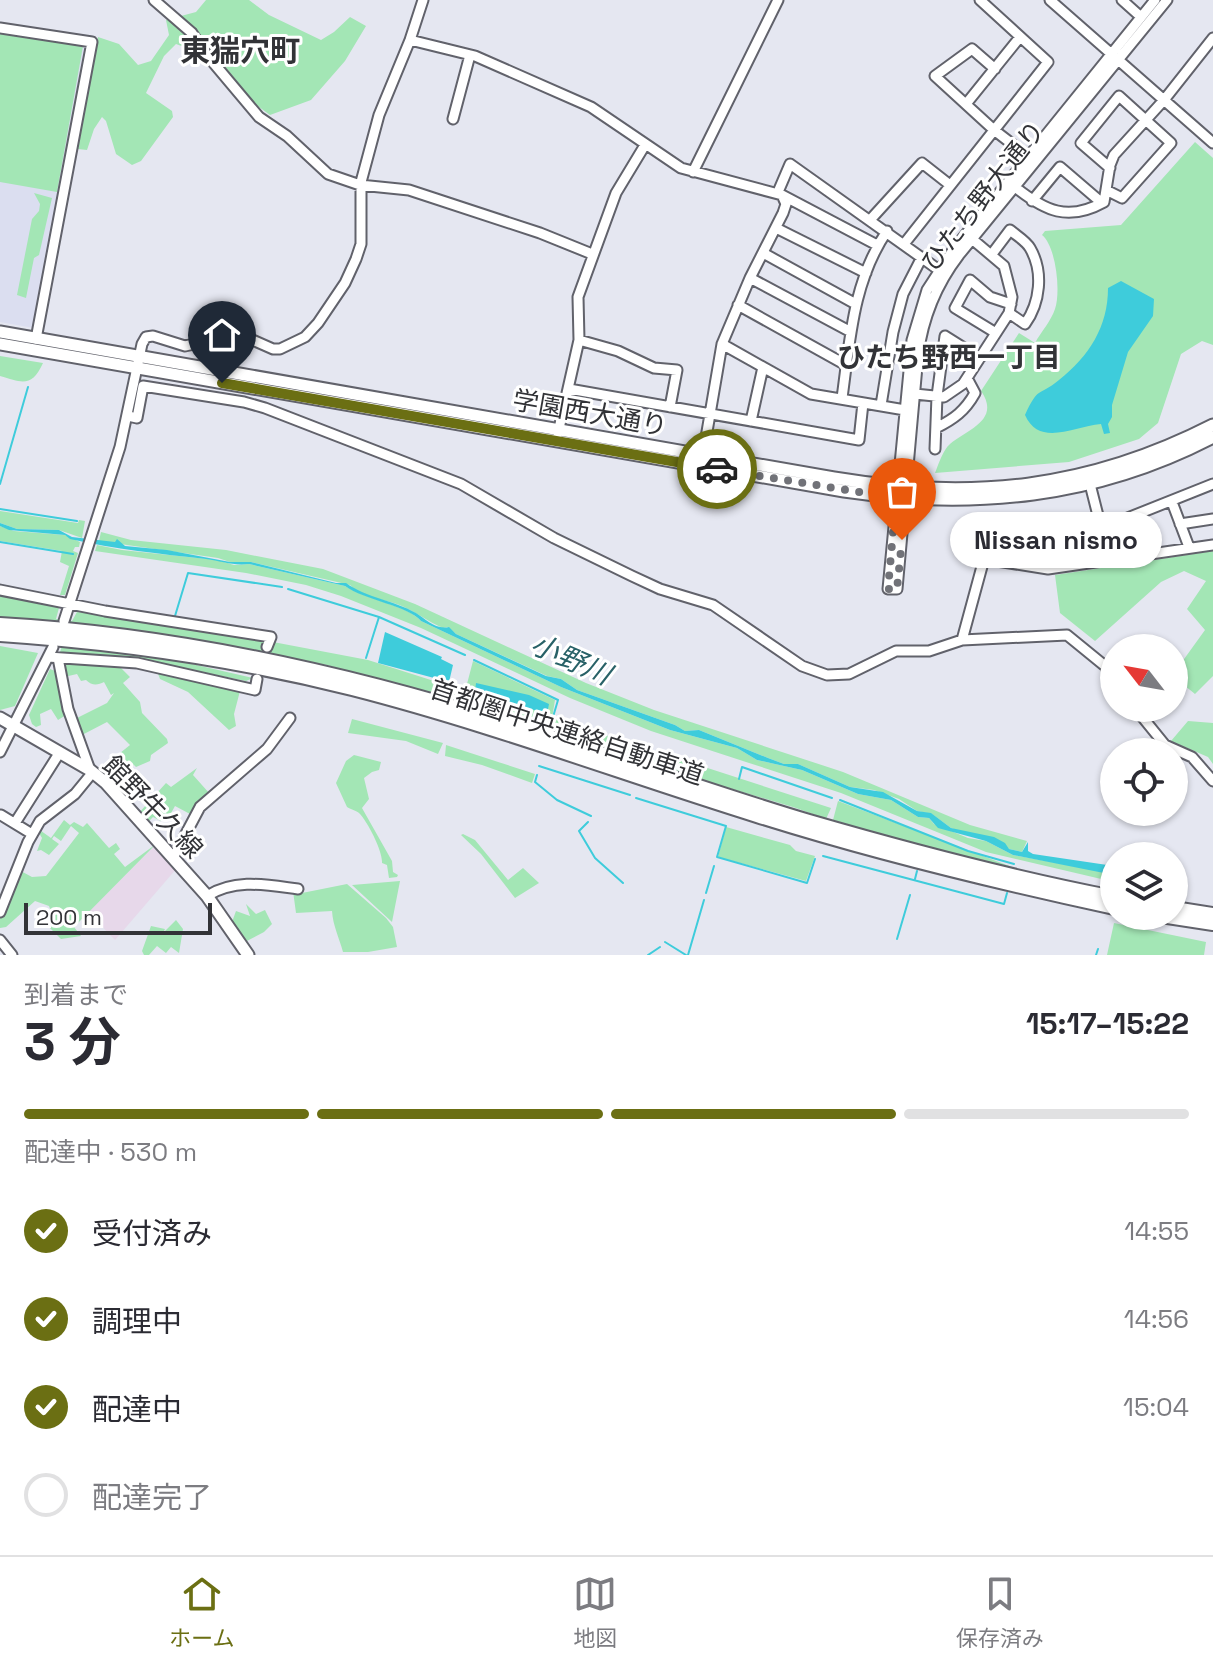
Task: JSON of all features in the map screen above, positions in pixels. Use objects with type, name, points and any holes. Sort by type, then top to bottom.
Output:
[{"type":"highway","name":"首都圏中央連絡自動車道","points":[[0,624],[172,642],[315,670],[507,723],[742,800],[902,847],[1100,894]]},
{"type":"highway","name":"首都圏中央連絡自動車道","points":[[0,635],[98,643],[213,659],[353,689],[514,736],[848,843],[1100,905]]},
{"type":"highway","points":[[1188,910],[1213,914]]},
{"type":"highway","points":[[1188,920],[1213,924]]},
{"type":"main road","name":"学園西大通り","points":[[0,332],[138,363]]},
{"type":"main road","name":"学園西大通り","points":[[0,344],[138,363],[949,501],[1004,498],[1090,484],[1140,469],[1213,437]]},
{"type":"main road","name":"学園西大通り","points":[[557,435],[703,455],[902,493],[977,490],[1072,477],[1137,459],[1213,425]]},
{"type":"main road","name":"館野牛久線","points":[[0,718],[92,771],[106,783],[207,896],[248,955]]},
{"type":"street","points":[[154,0],[185,25],[259,117],[287,136],[328,174],[360,185],[409,190],[540,233],[592,254]]},
{"type":"street","points":[[64,621],[128,416],[142,344],[150,336],[185,346],[239,334],[273,349],[289,346],[305,337],[333,302],[361,244],[360,185],[379,115],[423,0]]},
{"type":"street","points":[[693,172],[778,0]]},
{"type":"street","points":[[904,244],[1048,62],[980,0]]},
{"type":"street","points":[[1050,0],[1213,143]]},
{"type":"street","points":[[1122,0],[1141,17]]},
{"type":"street","name":"ひたち野大通り","points":[[902,493],[920,342],[931,303],[945,275],[1115,57],[1155,0]]},
{"type":"street","name":"ひたち野大通り","points":[[902,493],[905,410],[915,326],[927,290],[939,270],[1029,157],[1167,0]]},
{"type":"street","points":[[0,28],[92,42],[36,339]]},
{"type":"street","points":[[966,104],[1020,37]]},
{"type":"street","points":[[1015,187],[1044,209],[1061,212],[1089,210],[1102,203],[1114,155],[1164,100],[1213,38]]},
{"type":"street","points":[[410,40],[470,55],[591,107],[681,168],[780,194],[877,245]]},
{"type":"street","points":[[995,69],[972,49],[935,76],[1029,157]]},
{"type":"street","points":[[1202,52],[1213,61]]},
{"type":"street","points":[[453,119],[470,55]]},
{"type":"street","points":[[1106,190],[1122,198],[1171,143],[1119,96],[1081,143],[1110,168]]},
{"type":"street","points":[[557,435],[579,340],[578,297],[616,193],[645,145]]},
{"type":"street","points":[[870,220],[922,163],[950,185]]},
{"type":"street","points":[[703,455],[722,344],[786,204],[780,194],[790,164],[939,270]]},
{"type":"street","points":[[1032,201],[1060,167],[1102,203]]},
{"type":"street","points":[[776,228],[866,273]]},
{"type":"street","points":[[992,254],[1010,230],[1029,246],[1037,265],[1039,290],[1033,312],[1025,324],[1010,308],[990,297],[970,280],[955,308],[996,333]]},
{"type":"street","points":[[842,398],[854,303],[877,245],[887,231]]},
{"type":"street","points":[[915,394],[944,397],[963,384],[1010,308],[1010,283],[1004,266],[972,239]]},
{"type":"street","points":[[763,253],[854,303]]},
{"type":"street","points":[[881,405],[893,332],[903,294],[922,257]]},
{"type":"street","points":[[750,278],[851,332]]},
{"type":"street","points":[[738,305],[846,365]]},
{"type":"street","points":[[935,449],[937,396],[945,336],[980,358]]},
{"type":"street","points":[[579,340],[618,351],[654,368],[677,370],[670,407]]},
{"type":"street","points":[[722,344],[811,394],[905,410]]},
{"type":"street","points":[[751,421],[763,367]]},
{"type":"street","points":[[936,428],[968,407],[975,393],[967,378]]},
{"type":"street","points":[[128,416],[137,418],[143,386],[244,402],[315,425],[461,484],[554,538],[660,589],[713,605],[802,666],[827,675],[849,674],[896,651],[929,651],[962,640],[1067,635],[1100,662]]},
{"type":"street","points":[[569,389],[859,440],[863,403]]},
{"type":"street","points":[[1090,484],[1109,559]]},
{"type":"street","points":[[1102,524],[1125,519],[1213,484]]},
{"type":"street","points":[[902,493],[897,589],[888,589],[902,493]]},
{"type":"street","points":[[1172,502],[1189,547]]},
{"type":"street","points":[[1180,524],[1213,519]]},
{"type":"street","points":[[962,640],[984,559],[1048,569],[1213,545]]},
{"type":"street","points":[[0,590],[105,611],[271,637],[267,647]]},
{"type":"street","points":[[53,654],[125,661],[255,690],[257,679]]},
{"type":"street","points":[[0,752],[53,654]]},
{"type":"street","points":[[0,912],[32,834],[44,817],[75,794],[92,771],[68,709],[53,654]]},
{"type":"street","points":[[173,858],[200,807],[267,749],[290,718]]},
{"type":"street","points":[[1146,722],[1165,745],[1192,757],[1213,781]]},
{"type":"street","points":[[15,823],[60,752]]},
{"type":"street","points":[[1,815],[32,834]]},
{"type":"street","points":[[207,896],[229,886],[244,884],[298,889]]},
{"type":"street","points":[[0,940],[12,955]]},
{"type":"shaded area","points":[[0,30],[89,44],[34,328],[0,322]]},
{"type":"shaded area","points":[[156,844],[177,868],[115,940],[88,912]]},
{"type":"green space","points":[[206,0],[249,0],[269,15],[321,40],[350,17],[366,26],[345,61],[311,100],[270,115],[255,104],[206,43],[196,38],[187,48],[176,44],[164,56],[146,93],[172,111],[173,117],[141,161],[132,165],[116,154],[102,117],[87,150],[78,149],[98,37],[119,44],[138,65],[151,61],[169,35],[166,20],[196,12]]},
{"type":"green space","points":[[0,33],[83,46],[57,192],[0,182]]},
{"type":"green space","points":[[1195,142],[1213,158],[1213,345],[1202,341],[1181,354],[1158,423],[1139,439],[1069,462],[935,473],[948,447],[985,417],[986,401],[981,391],[1019,333],[1035,343],[1053,313],[1057,301],[1057,281],[1051,249],[1042,235],[1045,231],[1121,225]]},
{"type":"green space","points":[[34,193],[52,198],[26,298],[17,295],[32,219],[39,211],[40,204]]},
{"type":"green space","points":[[0,356],[43,363],[31,380],[21,381],[0,376]]},
{"type":"green space","points":[[0,511],[78,523],[79,520],[85,521],[82,538],[59,530],[17,529],[0,523]]},
{"type":"green space","points":[[0,526],[14,531],[65,535],[80,542],[73,551],[78,553],[65,595],[60,595],[69,566],[60,562],[62,551],[0,541]]},
{"type":"green space","points":[[101,532],[131,540],[226,550],[323,569],[415,604],[586,683],[654,710],[843,772],[970,825],[1027,841],[1022,852],[1009,849],[951,828],[932,814],[917,811],[899,799],[874,790],[850,787],[798,764],[784,764],[699,730],[685,731],[577,690],[561,679],[547,676],[456,634],[448,627],[443,628],[404,607],[368,596],[350,585],[251,562],[230,562],[99,541]]},
{"type":"green space","points":[[97,545],[217,560],[234,565],[249,564],[345,586],[407,611],[421,621],[561,687],[670,730],[737,748],[757,760],[802,770],[858,794],[891,800],[918,817],[929,818],[934,824],[968,838],[986,841],[1013,855],[1100,871],[1100,879],[986,852],[841,793],[651,731],[570,698],[421,628],[341,596],[306,585],[246,573],[95,551]]},
{"type":"green space","points":[[1213,551],[1213,676],[1195,694],[1188,688],[1188,654],[1205,630],[1187,609],[1206,581],[1184,571],[1161,582],[1095,641],[1060,613],[1055,575]]},
{"type":"green space","points":[[0,592],[12,597],[60,604],[56,619],[72,621],[77,612],[155,621],[264,640],[266,643],[263,653],[132,632],[0,619]]},
{"type":"green space","points":[[273,642],[368,660],[456,688],[453,702],[327,665],[268,654]]},
{"type":"green space","points":[[0,646],[38,653],[15,706],[0,710]]},
{"type":"green space","points":[[62,646],[170,659],[253,678],[246,681],[128,657],[67,657],[60,652]]},
{"type":"green space","points":[[473,661],[555,700],[552,718],[642,747],[640,760],[462,703]]},
{"type":"green space","points":[[115,662],[130,677],[123,683],[140,702],[142,713],[168,743],[151,755],[150,761],[136,767],[134,765],[129,773],[114,775],[107,771],[104,775],[99,770],[130,745],[107,722],[82,735],[75,719],[107,703],[114,693],[111,695],[104,682],[81,681],[77,674],[64,677],[66,664]]},
{"type":"green space","points":[[50,669],[55,671],[66,715],[58,720],[51,709],[40,714],[41,725],[36,727],[29,715]]},
{"type":"green space","points":[[157,671],[240,691],[234,714],[236,726],[229,730],[188,692],[160,679]]},
{"type":"green space","points":[[352,719],[443,743],[438,754],[406,741],[348,733]]},
{"type":"green space","points":[[1188,721],[1213,723],[1213,764],[1208,757],[1188,748],[1188,738],[1174,738]]},
{"type":"green space","points":[[446,745],[535,774],[532,783],[445,756]]},
{"type":"green space","points":[[652,750],[831,808],[826,819],[645,763]]},
{"type":"green space","points":[[354,755],[381,762],[379,770],[364,778],[369,799],[362,808],[392,861],[397,877],[389,878],[387,865],[382,863],[370,830],[359,813],[347,807],[336,783],[346,761]]},
{"type":"green space","points":[[197,768],[193,775],[210,794],[190,814],[175,806],[170,815],[165,813],[161,821],[153,817],[147,823],[138,814],[166,783],[171,787]]},
{"type":"green space","points":[[838,801],[1012,867],[953,855],[833,820]]},
{"type":"green space","points":[[64,820],[70,825],[74,822],[83,827],[87,823],[109,848],[116,843],[120,849],[114,854],[125,867],[156,844],[74,927],[81,936],[61,939],[50,928],[52,914],[49,906],[35,901],[6,927],[0,928],[0,918],[19,870],[32,877],[46,876],[79,833],[71,826],[61,841],[54,836],[52,839],[59,844],[49,855],[37,851],[42,838],[39,833],[35,836],[37,828],[51,838]]},
{"type":"green space","points":[[726,827],[790,845],[796,851],[815,856],[806,881],[718,857]]},
{"type":"green space","points":[[463,834],[475,840],[508,880],[523,868],[539,883],[515,898]]},
{"type":"green space","points":[[400,881],[392,922],[352,885]]},
{"type":"green space","points":[[347,884],[386,918],[393,927],[397,947],[343,952],[332,911],[296,913],[293,891],[297,894]]},
{"type":"green space","points":[[246,904],[256,914],[265,910],[272,924],[245,942],[232,922],[236,911],[250,916]]},
{"type":"green space","points":[[176,920],[183,929],[179,953],[171,947],[166,953],[157,946],[149,955],[144,955],[142,951],[151,926],[165,929],[163,933]]},
{"type":"green space","points":[[1112,930],[1148,930],[1206,942],[1204,955],[1107,955]]},
{"type":"water","points":[[1121,281],[1154,299],[1153,316],[1128,352],[1112,405],[1112,417],[1108,424],[1110,433],[1104,434],[1101,424],[1058,433],[1039,430],[1031,425],[1025,415],[1036,395],[1070,371],[1088,351],[1105,315],[1108,288]]},
{"type":"water","points":[[0,523],[17,529],[59,530],[72,537],[115,542],[117,539],[125,546],[230,562],[251,562],[346,583],[416,613],[435,625],[449,627],[456,634],[546,676],[561,679],[577,690],[685,731],[699,730],[784,764],[798,764],[850,787],[883,792],[917,811],[931,813],[951,828],[994,837],[1009,849],[1022,852],[1028,842],[1028,851],[1033,854],[1100,864],[1100,872],[1013,855],[986,841],[938,828],[929,818],[918,817],[891,800],[858,794],[802,770],[757,760],[737,748],[670,730],[561,687],[421,621],[407,611],[345,586],[249,564],[232,564],[121,548],[70,539],[65,535],[9,530]]},
{"type":"water","points":[[385,632],[453,665],[449,682],[378,663]]},
{"type":"water","points":[[476,683],[529,695],[549,704],[547,714],[475,692]]},
{"type":"waterway","points":[[0,484],[28,387]]},
{"type":"waterway","points":[[0,509],[77,521]]},
{"type":"waterway","points":[[0,542],[73,554]]},
{"type":"waterway","points":[[175,616],[188,573],[282,587]]},
{"type":"waterway","points":[[288,589],[379,617],[465,655]]},
{"type":"waterway","points":[[366,658],[379,617]]},
{"type":"waterway","points":[[474,660],[558,700],[553,717]]},
{"type":"waterway","points":[[539,766],[630,795]]},
{"type":"waterway","points":[[739,779],[742,767],[832,798]]},
{"type":"waterway","points":[[537,775],[535,782],[557,800],[591,816]]},
{"type":"waterway","points":[[636,798],[726,826],[717,857],[807,883],[815,859]]},
{"type":"waterway","points":[[840,800],[968,851],[1014,864]]},
{"type":"waterway","points":[[588,822],[579,831],[595,858],[623,883]]},
{"type":"waterway","points":[[823,856],[1004,904],[1007,893]]},
{"type":"waterway","points":[[706,893],[714,866]]},
{"type":"waterway","points":[[915,879],[917,871]]},
{"type":"waterway","points":[[897,939],[910,895]]},
{"type":"waterway","points":[[688,955],[704,900]]},
{"type":"waterway","points":[[665,942],[686,955]]},
{"type":"waterway","points":[[648,955],[660,947]]},
{"type":"waterway","points":[[1096,955],[1098,949]]},
{"type":"way so far","points":[[717,469],[896,498],[888,589],[897,589],[902,540]]},
{"type":"place","name":"Nissan nismo","points":[[902,540]]},
{"type":"district","name":"東猯穴町","points":[[240,51]]},
{"type":"district","name":"ひたち野西一丁目","points":[[949,357]]},
{"type":"route","points":[[222,383],[717,469]]},
{"type":"water label","name":"小野川","points":[[571,659]]}]
